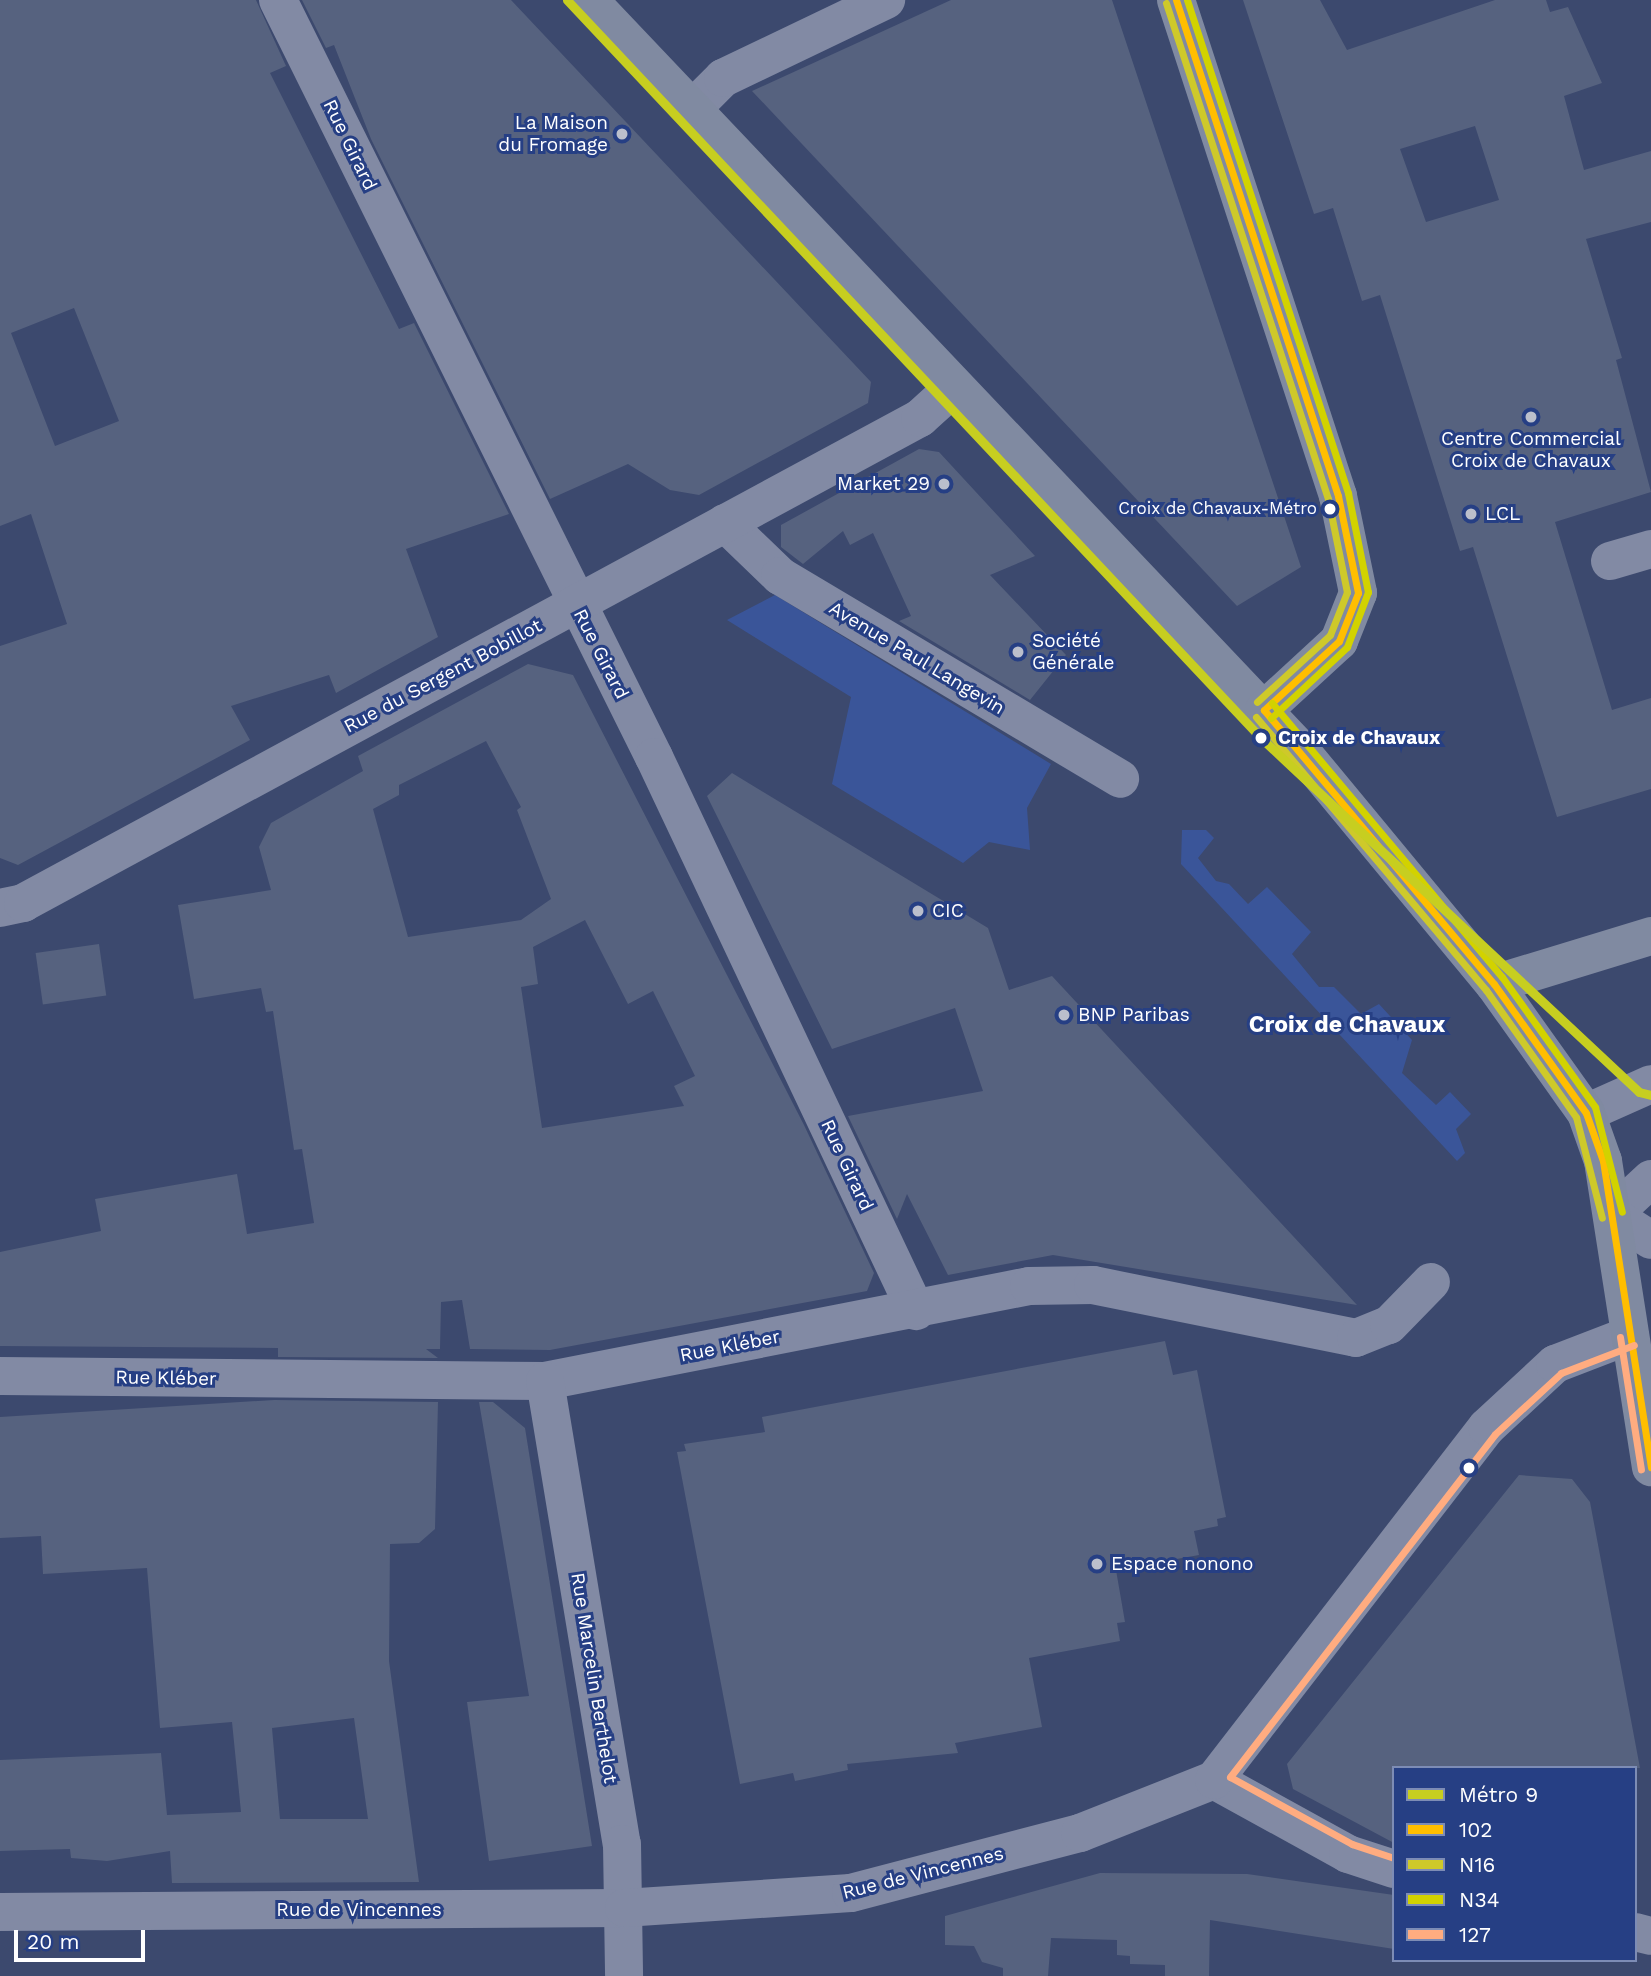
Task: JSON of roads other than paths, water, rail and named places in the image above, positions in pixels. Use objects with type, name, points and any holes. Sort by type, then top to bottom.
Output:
[{"type":"main road","points":[[589,0],[952,389],[1154,601],[1264,710],[1494,985],[1586,1114],[1612,1215],[1651,1467]]},
{"type":"main road","points":[[1175,0],[1334,483],[1358,593],[1339,641],[1264,710]]},
{"type":"main road","points":[[1494,985],[1651,936]]},
{"type":"street","name":"Rue Girard","points":[[278,0],[576,604],[915,1311]]},
{"type":"street","points":[[691,108],[723,78],[886,0]]},
{"type":"street","name":"Rue du Sergent Bobillot","points":[[0,908],[23,903],[920,418],[952,389]]},
{"type":"street","name":"Avenue Paul Langevin","points":[[725,523],[780,576],[1120,779]]},
{"type":"street","points":[[1610,561],[1651,549]]},
{"type":"street","points":[[1586,1114],[1651,1084]]},
{"type":"street","points":[[1612,1215],[1651,1179]]},
{"type":"street","points":[[1612,1215],[1651,1200]]},
{"type":"street","points":[[1612,1215],[1651,1240]]},
{"type":"street","name":"Rue Kléber","points":[[0,1376],[545,1381],[915,1311],[1028,1286],[1093,1285],[1356,1338],[1389,1325],[1431,1282]]},
{"type":"street","points":[[1392,1868],[1348,1854],[1214,1780],[1487,1427],[1555,1364],[1630,1335]]},
{"type":"street","name":"Rue Marcelin Berthelot","points":[[545,1381],[622,1844],[624,1976]]},
{"type":"street","name":"Rue de Vincennes","points":[[0,1912],[624,1908],[851,1893],[1080,1833],[1214,1780]]},
{"type":"metro line","name":"9","points":[[567,0],[1261,738],[1639,1092],[1651,1095]]},
{"type":"place","name":"La Maison du Fromage","points":[[622,134]]},
{"type":"place","name":"Centre Commercial Croix de Chavaux","points":[[1531,417]]},
{"type":"place","name":"Market 29","points":[[944,484]]},
{"type":"place","name":"Croix de Chavaux-Métro","points":[[1330,509]]},
{"type":"place","name":"LCL","points":[[1471,514]]},
{"type":"place","name":"Société Générale","points":[[1018,652]]},
{"type":"place","name":"Croix de Chavaux","points":[[1261,738]]},
{"type":"place","name":"CIC","points":[[918,911]]},
{"type":"place","name":"BNP Paribas","points":[[1064,1015]]},
{"type":"place","name":"Espace nonono","points":[[1097,1564]]},
{"type":"district","name":"Croix de Chavaux","points":[[1347,1025]]}]
